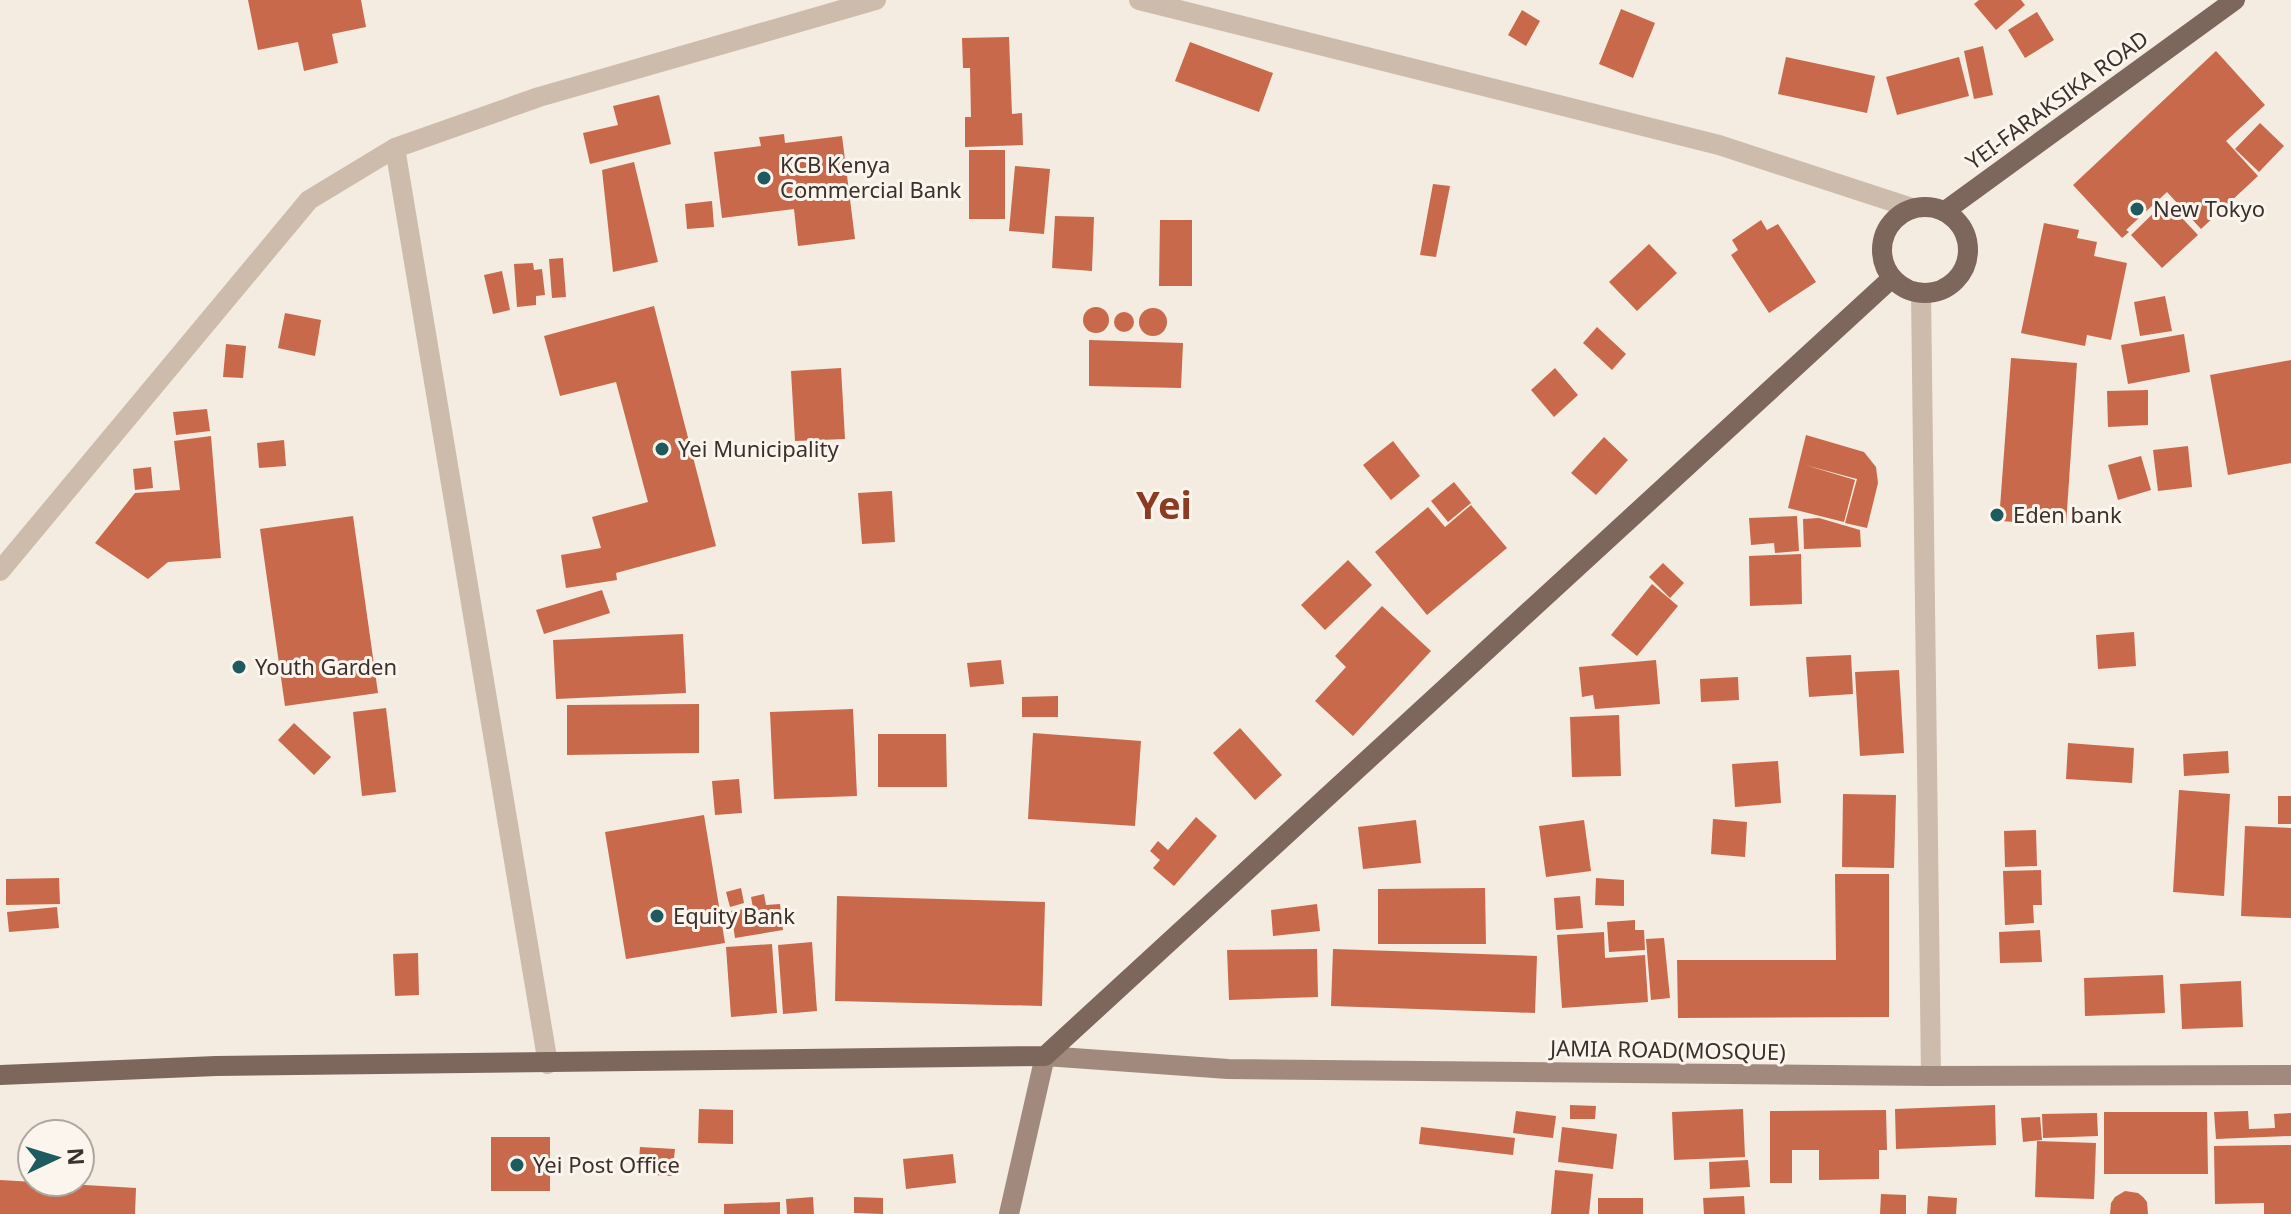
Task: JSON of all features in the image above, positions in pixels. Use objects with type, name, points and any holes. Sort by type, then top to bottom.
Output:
[{"type":"main road","name":"YEI-FARAKSIKA ROAD","points":[[1945,211],[2235,0]]},
{"type":"main road","points":[[1929,206],[1945,211],[1958,222],[1966,238],[1968,254],[1963,271],[1952,283],[1921,293],[1905,288],[1892,278],[1884,262],[1882,246],[1887,230],[1898,217],[1912,208],[1929,206]]},
{"type":"main road","points":[[0,1075],[216,1066],[1045,1056],[1892,278]]},
{"type":"street","points":[[0,571],[309,200],[395,148],[539,97],[876,0]]},
{"type":"street","points":[[1139,0],[1719,145],[1912,208]]},
{"type":"street","points":[[395,148],[548,1064]]},
{"type":"street","points":[[1921,293],[1931,1076]]},
{"type":"street","points":[[1009,1214],[1045,1056]]},
{"type":"street","name":"JAMIA ROAD(MOSQUE)","points":[[1045,1056],[1228,1069],[1931,1076],[2291,1075]]},
{"type":"building","points":[[248,0],[361,0],[366,27],[332,34],[338,63],[304,71],[298,42],[258,50]]},
{"type":"building","points":[[1979,0],[2021,0],[2025,5],[1996,30],[1974,4]]},
{"type":"building","points":[[1621,9],[1655,23],[1633,78],[1599,64]]},
{"type":"building","points":[[1522,10],[1540,21],[1526,46],[1508,35]]},
{"type":"building","points":[[2037,12],[2054,40],[2025,58],[2008,30]]},
{"type":"building","points":[[1009,37],[1012,114],[1022,113],[1023,145],[965,147],[965,117],[971,117],[970,68],[963,68],[962,38]]},
{"type":"building","points":[[1190,42],[1273,73],[1259,112],[1175,81]]},
{"type":"building","points":[[1983,46],[1993,95],[1974,99],[1964,51]]},
{"type":"building","points":[[2216,51],[2265,105],[2226,141],[2258,176],[2201,229],[2167,192],[2126,230],[2129,232],[2122,238],[2073,185]]},
{"type":"building","points":[[1786,57],[1875,76],[1867,113],[1778,94]]},
{"type":"building","points":[[1959,57],[1969,96],[1897,115],[1886,77]]},
{"type":"building","points":[[659,95],[671,144],[590,164],[583,133],[618,125],[613,106]]},
{"type":"building","points":[[2260,123],[2284,146],[2259,172],[2235,149]]},
{"type":"building","points":[[784,134],[785,143],[842,136],[855,239],[798,246],[794,209],[722,218],[714,152],[761,146],[759,137]]},
{"type":"building","points":[[969,150],[1005,150],[1005,219],[969,219]]},
{"type":"building","points":[[634,162],[658,262],[613,272],[602,170]]},
{"type":"building","points":[[1015,166],[1050,169],[1044,234],[1009,231]]},
{"type":"building","points":[[1433,184],[1450,186],[1436,257],[1420,255]]},
{"type":"building","points":[[712,201],[714,227],[687,229],[685,204]]},
{"type":"building","points":[[2166,201],[2198,235],[2162,268],[2131,235]]},
{"type":"building","points":[[1055,216],[1094,217],[1092,271],[1052,268]]},
{"type":"building","points":[[1160,220],[1192,220],[1192,286],[1159,286]]},
{"type":"building","points":[[1761,220],[1767,230],[1778,224],[1816,282],[1769,313],[1731,255],[1738,250],[1732,240]]},
{"type":"building","points":[[2044,223],[2079,230],[2077,238],[2097,242],[2094,256],[2127,263],[2111,340],[2087,335],[2085,346],[2021,333]]},
{"type":"building","points":[[1649,244],[1677,273],[1637,311],[1609,282]]},
{"type":"building","points":[[563,258],[566,297],[552,298],[549,259]]},
{"type":"building","points":[[533,263],[534,270],[542,269],[545,295],[536,296],[536,305],[517,307],[514,264]]},
{"type":"building","points":[[502,271],[510,310],[493,314],[484,275]]},
{"type":"building","points":[[2165,296],[2172,331],[2140,336],[2134,302]]},
{"type":"building","name":"Yei Municipality","points":[[654,306],[716,546],[616,573],[617,580],[566,588],[561,555],[601,548],[592,517],[648,502],[616,382],[560,396],[544,336]]},
{"type":"building","points":[[1096,307],[1105,311],[1109,320],[1105,329],[1096,333],[1087,329],[1083,320],[1087,311]]},
{"type":"building","points":[[1153,308],[1163,312],[1167,322],[1163,332],[1153,336],[1143,332],[1139,322],[1143,312]]},
{"type":"building","points":[[1124,312],[1131,315],[1134,322],[1131,329],[1124,332],[1117,329],[1114,322],[1117,315]]},
{"type":"building","points":[[285,313],[321,320],[315,356],[278,348]]},
{"type":"building","points":[[1597,327],[1626,354],[1612,370],[1583,343]]},
{"type":"building","points":[[2184,334],[2190,372],[2128,384],[2121,345]]},
{"type":"building","points":[[1089,340],[1183,343],[1181,388],[1089,386]]},
{"type":"building","points":[[226,344],[246,346],[243,378],[223,377]]},
{"type":"building","points":[[2011,358],[2077,363],[2066,525],[1999,521]]},
{"type":"building","points":[[2291,360],[2291,463],[2228,475],[2210,375]]},
{"type":"building","points":[[841,368],[845,439],[795,441],[791,371]]},
{"type":"building","points":[[1555,368],[1578,395],[1554,417],[1531,390]]},
{"type":"building","points":[[2148,390],[2148,425],[2108,427],[2107,391]]},
{"type":"building","points":[[207,409],[210,431],[176,435],[173,412]]},
{"type":"building","points":[[1806,435],[1864,452],[1876,467],[1878,483],[1867,528],[1845,523],[1857,479],[1805,465],[1855,480],[1844,522],[1788,508]]},
{"type":"building","points":[[211,436],[221,558],[168,562],[148,579],[95,543],[135,493],[180,490],[174,441]]},
{"type":"building","points":[[1604,437],[1628,460],[1596,495],[1571,473]]},
{"type":"building","points":[[284,440],[286,466],[259,468],[257,443]]},
{"type":"building","points":[[1393,441],[1420,476],[1391,500],[1363,465]]},
{"type":"building","points":[[2188,446],[2192,487],[2158,491],[2153,450]]},
{"type":"building","points":[[2141,456],[2151,490],[2118,500],[2108,465]]},
{"type":"building","points":[[151,467],[153,488],[135,490],[133,469]]},
{"type":"building","points":[[1454,482],[1471,503],[1448,522],[1431,501]]},
{"type":"building","points":[[892,491],[895,542],[862,544],[858,493]]},
{"type":"building","points":[[1471,505],[1507,548],[1427,615],[1375,552],[1428,507],[1445,527]]},
{"type":"building","points":[[353,516],[378,693],[285,706],[260,529]]},
{"type":"building","points":[[1797,516],[1799,551],[1775,553],[1774,543],[1751,545],[1749,518]]},
{"type":"building","points":[[1819,518],[1860,530],[1861,547],[1804,549],[1803,519]]},
{"type":"building","points":[[1801,554],[1802,604],[1750,606],[1749,556]]},
{"type":"building","points":[[1348,560],[1372,585],[1325,630],[1301,605]]},
{"type":"building","points":[[1663,563],[1684,583],[1670,598],[1649,577]]},
{"type":"building","points":[[1652,584],[1678,606],[1637,656],[1611,635]]},
{"type":"building","points":[[602,590],[610,613],[544,634],[536,610]]},
{"type":"building","points":[[1382,606],[1431,651],[1353,736],[1315,701],[1346,667],[1335,656]]},
{"type":"building","points":[[2134,632],[2136,666],[2098,669],[2096,635]]},
{"type":"building","points":[[683,634],[686,693],[556,699],[553,640]]},
{"type":"building","points":[[1851,655],[1853,694],[1809,697],[1806,657]]},
{"type":"building","points":[[1001,660],[1004,684],[970,687],[967,663]]},
{"type":"building","points":[[1656,660],[1660,704],[1595,709],[1593,695],[1582,697],[1579,667]]},
{"type":"building","points":[[1899,670],[1904,753],[1860,756],[1855,672]]},
{"type":"building","points":[[1738,677],[1739,700],[1701,702],[1700,679]]},
{"type":"building","points":[[1058,696],[1058,717],[1022,717],[1022,697]]},
{"type":"building","points":[[699,704],[699,753],[567,755],[567,705]]},
{"type":"building","points":[[386,708],[396,792],[362,796],[353,712]]},
{"type":"building","points":[[853,709],[857,796],[774,799],[770,712]]},
{"type":"building","points":[[1619,715],[1621,776],[1572,777],[1570,717]]},
{"type":"building","points":[[294,723],[331,757],[314,775],[278,740]]},
{"type":"building","points":[[1240,728],[1282,775],[1255,800],[1213,753]]},
{"type":"building","points":[[1033,733],[1141,741],[1135,826],[1028,819]]},
{"type":"building","points":[[878,734],[946,734],[947,787],[878,787]]},
{"type":"building","points":[[2068,743],[2134,748],[2132,783],[2066,779]]},
{"type":"building","points":[[2228,751],[2229,773],[2184,776],[2183,754]]},
{"type":"building","points":[[1778,761],[1781,803],[1735,807],[1732,764]]},
{"type":"building","points":[[739,779],[742,813],[715,815],[712,781]]},
{"type":"building","points":[[2179,790],[2230,794],[2224,896],[2173,892]]},
{"type":"building","points":[[1843,794],[1896,795],[1894,868],[1842,867]]},
{"type":"building","points":[[2278,796],[2291,796],[2291,824],[2278,824]]},
{"type":"building","points":[[704,815],[725,943],[626,959],[605,832]]},
{"type":"building","points":[[1196,817],[1217,836],[1174,886],[1153,868],[1160,860],[1150,851],[1158,841],[1168,850]]},
{"type":"building","points":[[1713,819],[1747,822],[1745,857],[1711,854]]},
{"type":"building","points":[[1416,820],[1421,863],[1363,869],[1358,827]]},
{"type":"building","points":[[1584,820],[1591,871],[1546,877],[1539,826]]},
{"type":"building","points":[[2245,826],[2291,828],[2291,918],[2241,916]]},
{"type":"building","points":[[2036,830],[2037,866],[2005,867],[2004,831]]},
{"type":"building","points":[[2041,870],[2042,905],[2033,905],[2034,923],[2005,925],[2003,871]]},
{"type":"building","points":[[1835,874],[1889,874],[1889,1017],[1678,1018],[1677,960],[1836,960]]},
{"type":"building","points":[[59,878],[60,904],[6,905],[6,879]]},
{"type":"building","points":[[1596,878],[1624,880],[1624,906],[1595,905]]},
{"type":"building","points":[[741,888],[744,903],[730,907],[726,892]]},
{"type":"building","points":[[1485,888],[1486,944],[1378,944],[1378,889]]},
{"type":"building","points":[[764,894],[766,905],[780,904],[783,930],[735,938],[731,911],[753,908],[751,897]]},
{"type":"building","points":[[837,896],[1045,902],[1042,1006],[835,1001]]},
{"type":"building","points":[[1580,896],[1583,928],[1556,930],[1554,898]]},
{"type":"building","points":[[1317,904],[1320,931],[1273,936],[1271,910]]},
{"type":"building","points":[[57,907],[59,928],[9,932],[7,912]]},
{"type":"building","points":[[1635,920],[1635,930],[1644,930],[1645,950],[1609,952],[1607,922]]},
{"type":"building","points":[[2040,930],[2042,962],[2000,963],[1999,932]]},
{"type":"building","points":[[1604,932],[1605,958],[1645,955],[1648,1002],[1562,1008],[1557,935]]},
{"type":"building","points":[[1664,938],[1670,998],[1651,1000],[1646,939]]},
{"type":"building","points":[[812,942],[817,1011],[783,1014],[778,945]]},
{"type":"building","points":[[772,944],[777,1013],[731,1017],[726,947]]},
{"type":"building","points":[[1317,949],[1318,997],[1229,1000],[1227,950]]},
{"type":"building","points":[[1333,949],[1537,956],[1535,1013],[1331,1006]]},
{"type":"building","points":[[418,953],[419,995],[395,996],[393,954]]},
{"type":"building","points":[[2163,975],[2165,1013],[2085,1016],[2084,978]]},
{"type":"building","points":[[2241,981],[2243,1027],[2182,1029],[2180,984]]},
{"type":"building","points":[[1570,1105],[1596,1106],[1595,1119],[1570,1119]]},
{"type":"building","points":[[1995,1105],[1996,1145],[1896,1149],[1895,1109]]},
{"type":"building","points":[[699,1109],[733,1110],[733,1144],[698,1143]]},
{"type":"building","points":[[1743,1109],[1745,1157],[1674,1160],[1672,1112]]},
{"type":"building","points":[[1886,1110],[1887,1150],[1879,1150],[1879,1179],[1819,1180],[1819,1150],[1792,1150],[1792,1183],[1770,1183],[1770,1111]]},
{"type":"building","points":[[1516,1111],[1556,1116],[1553,1138],[1513,1133]]},
{"type":"building","points":[[2248,1111],[2249,1129],[2275,1128],[2274,1114],[2291,1113],[2291,1136],[2216,1139],[2214,1112]]},
{"type":"building","points":[[2104,1112],[2207,1112],[2208,1174],[2104,1174]]},
{"type":"building","points":[[2097,1113],[2098,1136],[2043,1138],[2042,1114]]},
{"type":"building","points":[[2040,1117],[2042,1140],[2023,1142],[2021,1118]]},
{"type":"building","points":[[1421,1127],[1515,1138],[1513,1155],[1419,1144]]},
{"type":"building","points":[[1562,1127],[1617,1134],[1613,1169],[1558,1162]]},
{"type":"building","points":[[491,1137],[550,1137],[550,1191],[491,1191]]},
{"type":"building","points":[[2037,1141],[2096,1143],[2094,1199],[2035,1197]]},
{"type":"building","points":[[2291,1145],[2291,1214],[2264,1214],[2264,1203],[2215,1204],[2214,1146]]},
{"type":"building","points":[[640,1147],[675,1149],[672,1176],[638,1174]]},
{"type":"building","points":[[953,1154],[956,1183],[906,1189],[903,1159]]},
{"type":"building","points":[[1748,1160],[1750,1187],[1710,1189],[1709,1162]]},
{"type":"building","points":[[1555,1170],[1593,1174],[1589,1214],[1551,1214]]},
{"type":"building","points":[[0,1180],[16,1181],[16,1198],[96,1198],[96,1186],[136,1188],[135,1214],[0,1214]]},
{"type":"building","points":[[2125,1191],[2143,1197],[2147,1202],[2148,1214],[2110,1214],[2111,1203]]},
{"type":"building","points":[[1881,1194],[1906,1195],[1906,1214],[1880,1214]]},
{"type":"building","points":[[1744,1196],[1745,1214],[1704,1214],[1703,1198]]},
{"type":"building","points":[[1928,1196],[1957,1198],[1956,1214],[1927,1214]]},
{"type":"building","points":[[813,1197],[814,1214],[787,1214],[786,1199]]},
{"type":"building","points":[[854,1197],[883,1198],[883,1214],[854,1213]]},
{"type":"building","points":[[1598,1198],[1643,1198],[1643,1214],[1598,1214]]},
{"type":"building","points":[[780,1202],[780,1214],[724,1214],[724,1204]]},
{"type":"place","name":"KCB Kenya Commercial Bank","points":[[764,178]]},
{"type":"place","name":"New Tokyo","points":[[2137,209]]},
{"type":"place","name":"Yei Municipality","points":[[662,449]]},
{"type":"place","name":"Eden bank","points":[[1997,515]]},
{"type":"place","name":"Youth Garden","points":[[239,667]]},
{"type":"place","name":"Equity Bank","points":[[657,916]]},
{"type":"place","name":"Yei Post Office","points":[[517,1165]]},
{"type":"district","name":"Yei","points":[[1164,506]]}]
